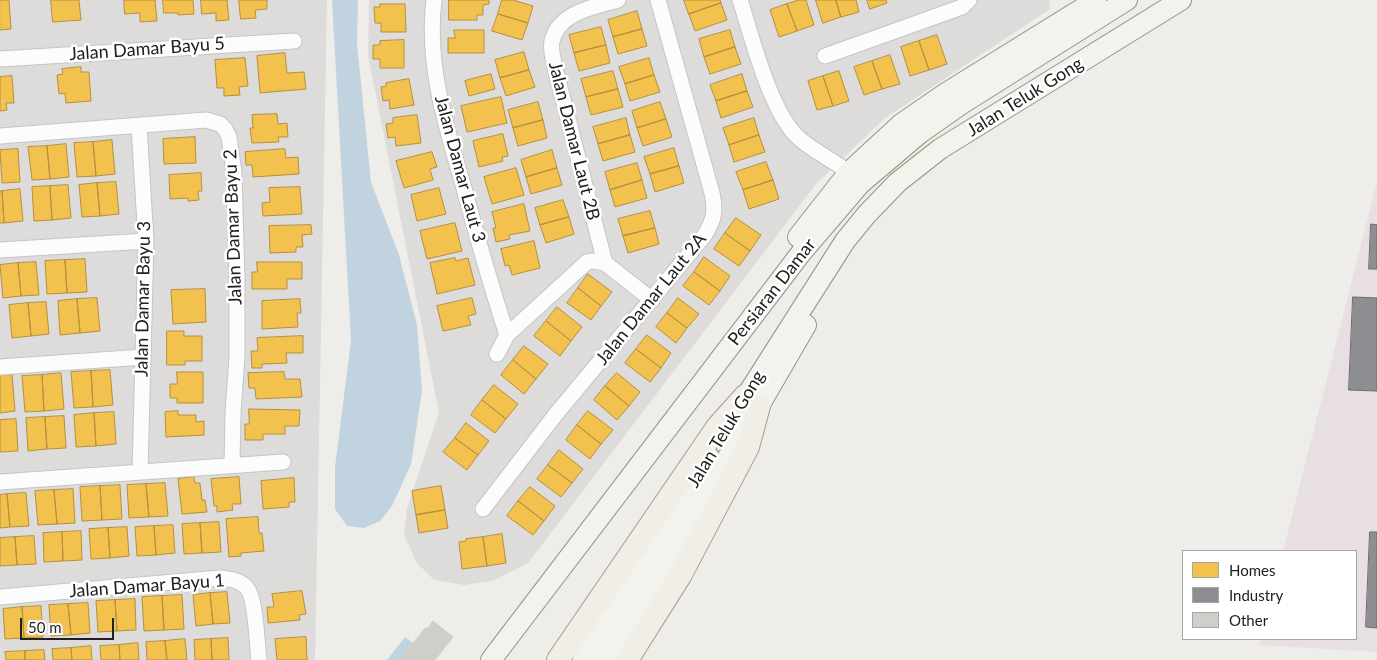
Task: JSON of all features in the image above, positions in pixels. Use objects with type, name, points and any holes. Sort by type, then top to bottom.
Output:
[{"type":"main road","points":[[558,660],[718,426],[752,401]]},
{"type":"main road","points":[[627,660],[680,576],[748,446],[752,401]]},
{"type":"street","name":"Jalan Damar Laut 3","points":[[434,0],[431,47],[439,93],[455,158],[506,335]]},
{"type":"street","name":"Jalan Damar Laut 2B","points":[[605,263],[556,72],[552,42],[557,29],[565,20],[582,10],[618,0]]},
{"type":"street","name":"Jalan Damar Laut 2A","points":[[483,509],[556,414],[652,300],[711,226],[714,214],[712,193],[658,0]]},
{"type":"street","points":[[740,0],[766,79],[786,124],[800,139],[855,178]]},
{"type":"street","points":[[825,56],[962,7],[969,0]]},
{"type":"street","name":"Persiaran Damar","points":[[475,660],[790,248],[855,178],[901,124],[946,93],[1096,0]]},
{"type":"street","name":"Persiaran Damar","points":[[491,660],[801,254],[855,178],[963,103],[1127,0]]},
{"type":"street","name":"Jalan Teluk Gong","points":[[605,660],[635,595],[752,401],[845,240],[898,182],[940,149],[1181,0]]},
{"type":"street","name":"Jalan Damar Bayu 5","points":[[0,58],[294,41]]},
{"type":"street","name":"Jalan Damar Bayu 2","points":[[0,136],[213,121],[226,129],[230,137],[235,196],[237,279],[232,465]]},
{"type":"street","name":"Jalan Damar Bayu 3","points":[[139,126],[146,242],[140,472]]},
{"type":"street","points":[[0,250],[146,242]]},
{"type":"street","points":[[497,354],[506,335],[587,262],[605,263],[652,300]]},
{"type":"street","points":[[0,367],[143,357]]},
{"type":"street","points":[[0,482],[282,462]]},
{"type":"street","name":"Jalan Damar Bayu 1","points":[[0,597],[220,578],[232,579],[241,582],[248,588],[252,597],[259,660]]},
{"type":"street","name":"Jalan Teluk Gong","points":[[583,660],[635,595]]},
{"type":"shaded area","points":[[0,0],[327,0],[315,660],[0,660]]},
{"type":"shaded area","points":[[369,0],[1049,0],[1050,9],[885,118],[816,184],[528,563],[492,581],[464,585],[434,580],[417,563],[404,535],[407,508],[439,413],[368,55]]},
{"type":"shaded area","points":[[1377,182],[1377,652],[1259,645],[1261,640],[1357,640],[1357,550],[1283,550]]},
{"type":"water","points":[[332,0],[358,0],[357,44],[371,182],[399,255],[417,325],[422,391],[411,464],[392,506],[380,521],[364,528],[347,526],[335,509],[335,467],[351,341]]},
{"type":"water","points":[[405,637],[415,644],[403,660],[387,660]]},
{"type":"building: Homes","points":[[0,0],[9,0],[11,29],[0,30]]},
{"type":"building: Homes","points":[[51,0],[79,0],[81,20],[53,22]]},
{"type":"building: Homes","points":[[124,0],[155,0],[157,21],[140,22],[140,13],[125,14]]},
{"type":"building: Homes","points":[[163,0],[193,0],[194,14],[178,15],[178,13],[164,13]]},
{"type":"building: Homes","points":[[201,0],[227,0],[229,20],[216,21],[216,13],[202,14]]},
{"type":"building: Homes","points":[[239,0],[267,0],[267,9],[255,10],[256,18],[241,19]]},
{"type":"building: Homes","points":[[449,0],[489,0],[489,4],[483,5],[483,15],[477,15],[477,20],[449,20]]},
{"type":"building: Homes","points":[[502,0],[513,0],[533,6],[528,23],[498,14]]},
{"type":"building: Homes","points":[[684,0],[720,0],[721,3],[689,14]]},
{"type":"building: Homes","points":[[806,0],[814,25],[797,31],[787,4]]},
{"type":"building: Homes","points":[[816,0],[836,0],[841,17],[823,23]]},
{"type":"building: Homes","points":[[836,0],[856,0],[859,12],[841,17]]},
{"type":"building: Homes","points":[[867,0],[886,0],[887,3],[870,9]]},
{"type":"building: Homes","points":[[721,3],[727,20],[695,31],[689,14]]},
{"type":"building: Homes","points":[[380,4],[405,4],[406,32],[381,32],[381,23],[375,23],[374,7],[380,7]]},
{"type":"building: Homes","points":[[787,4],[797,31],[779,37],[770,10]]},
{"type":"building: Homes","points":[[637,11],[642,29],[613,37],[608,20]]},
{"type":"building: Homes","points":[[498,14],[528,23],[522,40],[492,31]]},
{"type":"building: Homes","points":[[601,27],[606,45],[574,53],[569,35]]},
{"type":"building: Homes","points":[[642,29],[647,46],[618,54],[613,37]]},
{"type":"building: Homes","points":[[454,30],[484,30],[484,53],[448,53],[448,38],[455,38]]},
{"type":"building: Homes","points":[[730,30],[735,47],[704,57],[699,39]]},
{"type":"building: Homes","points":[[937,35],[947,64],[929,70],[919,41]]},
{"type":"building: Homes","points":[[404,40],[404,68],[380,68],[380,59],[373,59],[373,45],[380,45],[380,41]]},
{"type":"building: Homes","points":[[919,41],[929,70],[910,76],[901,47]]},
{"type":"building: Homes","points":[[606,45],[610,63],[579,71],[574,53]]},
{"type":"building: Homes","points":[[735,47],[741,64],[710,74],[704,57]]},
{"type":"building: Homes","points":[[524,52],[529,70],[500,78],[495,60]]},
{"type":"building: Homes","points":[[285,53],[287,73],[304,72],[306,89],[260,93],[257,56]]},
{"type":"building: Homes","points":[[890,55],[900,84],[882,89],[872,61]]},
{"type":"building: Homes","points":[[245,58],[248,86],[239,87],[240,95],[224,96],[224,88],[217,88],[215,60]]},
{"type":"building: Homes","points":[[649,58],[654,75],[625,84],[619,67]]},
{"type":"building: Homes","points":[[872,61],[882,89],[864,95],[854,67]]},
{"type":"building: Homes","points":[[81,67],[81,72],[89,72],[91,101],[66,103],[65,93],[59,94],[57,75],[63,74],[62,69]]},
{"type":"building: Homes","points":[[529,70],[535,87],[506,96],[500,78]]},
{"type":"building: Homes","points":[[613,71],[618,89],[586,97],[581,79]]},
{"type":"building: Homes","points":[[839,71],[849,101],[833,106],[823,76]]},
{"type":"building: Homes","points":[[491,74],[495,89],[469,96],[465,81]]},
{"type":"building: Homes","points":[[742,74],[747,91],[716,101],[710,85]]},
{"type":"building: Homes","points":[[654,75],[660,92],[630,101],[625,84]]},
{"type":"building: Homes","points":[[12,76],[14,103],[6,103],[7,110],[0,111],[0,77]]},
{"type":"building: Homes","points":[[823,76],[833,106],[817,110],[808,81]]},
{"type":"building: Homes","points":[[409,79],[414,105],[390,109],[389,100],[383,101],[381,87],[386,86],[386,83]]},
{"type":"building: Homes","points":[[618,89],[623,107],[591,115],[586,97]]},
{"type":"building: Homes","points":[[747,91],[753,107],[721,118],[716,101]]},
{"type":"building: Homes","points":[[501,97],[507,123],[467,132],[461,106]]},
{"type":"building: Homes","points":[[538,102],[543,120],[513,128],[508,110]]},
{"type":"building: Homes","points":[[660,102],[666,119],[637,128],[632,111]]},
{"type":"building: Homes","points":[[277,114],[278,124],[287,123],[288,137],[278,137],[279,142],[252,143],[250,128],[253,128],[252,115]]},
{"type":"building: Homes","points":[[417,115],[421,143],[396,146],[395,137],[388,138],[386,124],[393,123],[393,118]]},
{"type":"building: Homes","points":[[626,118],[630,135],[598,144],[593,127]]},
{"type":"building: Homes","points":[[754,118],[759,135],[729,145],[723,128]]},
{"type":"building: Homes","points":[[666,119],[672,137],[643,146],[637,128]]},
{"type":"building: Homes","points":[[543,120],[547,138],[518,146],[513,128]]},
{"type":"building: Homes","points":[[503,134],[508,156],[502,157],[503,161],[479,167],[473,141]]},
{"type":"building: Homes","points":[[630,135],[635,152],[603,161],[598,144]]},
{"type":"building: Homes","points":[[759,135],[765,152],[734,162],[729,145]]},
{"type":"building: Homes","points":[[195,137],[196,163],[164,164],[163,139]]},
{"type":"building: Homes","points":[[112,140],[115,174],[96,176],[93,142]]},
{"type":"building: Homes","points":[[93,142],[96,176],[77,177],[74,143]]},
{"type":"building: Homes","points":[[66,144],[69,177],[50,179],[47,146]]},
{"type":"building: Homes","points":[[47,146],[50,179],[32,180],[28,147]]},
{"type":"building: Homes","points":[[674,148],[679,166],[650,174],[644,157]]},
{"type":"building: Homes","points":[[18,149],[20,182],[2,183],[0,150]]},
{"type":"building: Homes","points":[[285,149],[286,158],[298,157],[299,174],[253,177],[252,165],[246,165],[245,152]]},
{"type":"building: Homes","points":[[552,150],[557,168],[526,177],[521,160]]},
{"type":"building: Homes","points":[[432,152],[437,167],[430,169],[433,180],[404,188],[396,161]]},
{"type":"building: Homes","points":[[766,162],[773,180],[743,190],[736,172]]},
{"type":"building: Homes","points":[[637,163],[642,180],[610,190],[605,172]]},
{"type":"building: Homes","points":[[679,166],[684,183],[655,192],[650,174]]},
{"type":"building: Homes","points":[[516,168],[524,195],[492,204],[484,177]]},
{"type":"building: Homes","points":[[557,168],[562,185],[531,194],[526,177]]},
{"type":"building: Homes","points":[[201,173],[202,191],[198,191],[199,200],[188,201],[188,198],[170,199],[169,175]]},
{"type":"building: Homes","points":[[642,180],[647,198],[615,207],[610,190]]},
{"type":"building: Homes","points":[[773,180],[779,199],[749,209],[743,190]]},
{"type":"building: Homes","points":[[116,182],[119,214],[100,216],[97,183]]},
{"type":"building: Homes","points":[[97,183],[100,216],[82,217],[79,185]]},
{"type":"building: Homes","points":[[68,185],[71,218],[52,220],[50,186]]},
{"type":"building: Homes","points":[[50,186],[52,220],[34,221],[32,187]]},
{"type":"building: Homes","points":[[300,187],[302,214],[263,216],[262,203],[270,202],[269,188]]},
{"type":"building: Homes","points":[[439,188],[446,214],[417,221],[411,195]]},
{"type":"building: Homes","points":[[20,189],[23,221],[4,223],[2,191]]},
{"type":"building: Homes","points":[[0,191],[2,191],[4,223],[0,223]]},
{"type":"building: Homes","points":[[563,200],[569,217],[540,225],[535,208]]},
{"type":"building: Homes","points":[[524,204],[530,231],[509,235],[510,239],[496,242],[493,228],[496,228],[492,212]]},
{"type":"building: Homes","points":[[650,211],[655,228],[623,236],[618,219]]},
{"type":"building: Homes","points":[[569,217],[574,234],[546,243],[540,225]]},
{"type":"building: Homes","points":[[736,218],[761,235],[750,251],[725,233]]},
{"type":"building: Homes","points":[[455,223],[462,251],[427,259],[420,231]]},
{"type":"building: Homes","points":[[311,225],[312,234],[302,235],[303,247],[296,247],[296,252],[270,253],[269,226]]},
{"type":"building: Homes","points":[[655,228],[659,244],[628,253],[623,236]]},
{"type":"building: Homes","points":[[725,233],[750,251],[739,266],[714,249]]},
{"type":"building: Homes","points":[[534,241],[540,268],[512,275],[509,265],[505,266],[501,249]]},
{"type":"building: Homes","points":[[704,257],[730,276],[720,291],[694,272]]},
{"type":"building: Homes","points":[[455,258],[456,261],[468,258],[475,285],[437,294],[430,263]]},
{"type":"building: Homes","points":[[85,259],[87,292],[67,293],[65,260]]},
{"type":"building: Homes","points":[[65,260],[67,293],[47,294],[45,261]]},
{"type":"building: Homes","points":[[36,262],[39,295],[21,296],[18,263]]},
{"type":"building: Homes","points":[[257,262],[302,262],[302,279],[287,279],[287,289],[252,289],[252,272],[257,272]]},
{"type":"building: Homes","points":[[18,263],[21,296],[3,298],[0,265]]},
{"type":"building: Homes","points":[[694,272],[720,291],[709,305],[683,286]]},
{"type":"building: Homes","points":[[588,274],[612,292],[601,306],[578,288]]},
{"type":"building: Homes","points":[[578,288],[601,306],[591,320],[567,303]]},
{"type":"building: Homes","points":[[205,289],[206,322],[173,324],[171,290]]},
{"type":"building: Homes","points":[[97,298],[100,331],[80,333],[77,299]]},
{"type":"building: Homes","points":[[472,298],[476,314],[468,316],[471,325],[443,331],[437,306]]},
{"type":"building: Homes","points":[[678,298],[699,314],[687,328],[667,313]]},
{"type":"building: Homes","points":[[77,299],[80,333],[60,335],[58,301]]},
{"type":"building: Homes","points":[[300,299],[301,313],[297,313],[298,327],[262,329],[262,301]]},
{"type":"building: Homes","points":[[46,302],[49,334],[31,336],[28,303]]},
{"type":"building: Homes","points":[[28,303],[31,336],[12,338],[9,305]]},
{"type":"building: Homes","points":[[557,307],[582,327],[571,341],[546,321]]},
{"type":"building: Homes","points":[[667,313],[687,328],[676,343],[656,327]]},
{"type":"building: Homes","points":[[546,321],[571,341],[560,356],[534,336]]},
{"type":"building: Homes","points":[[167,331],[184,331],[184,336],[202,336],[202,361],[185,361],[185,365],[167,365]]},
{"type":"building: Homes","points":[[647,335],[671,353],[661,368],[636,349]]},
{"type":"building: Homes","points":[[303,336],[303,353],[286,353],[287,363],[262,364],[262,368],[252,368],[251,351],[258,351],[257,338]]},
{"type":"building: Homes","points":[[524,346],[548,364],[536,379],[513,360]]},
{"type":"building: Homes","points":[[636,349],[661,368],[650,382],[625,363]]},
{"type":"building: Homes","points":[[513,360],[536,379],[524,394],[501,375]]},
{"type":"building: Homes","points":[[110,370],[113,405],[93,407],[91,371]]},
{"type":"building: Homes","points":[[91,371],[93,407],[74,408],[71,372]]},
{"type":"building: Homes","points":[[177,372],[203,372],[203,403],[177,403],[177,398],[170,398],[170,384],[177,384]]},
{"type":"building: Homes","points":[[284,372],[285,379],[300,379],[302,397],[256,399],[255,388],[249,388],[248,373]]},
{"type":"building: Homes","points":[[61,373],[64,409],[44,411],[42,375]]},
{"type":"building: Homes","points":[[617,373],[640,392],[629,406],[605,386]]},
{"type":"building: Homes","points":[[12,374],[15,411],[0,413],[0,375]]},
{"type":"building: Homes","points":[[42,375],[44,411],[25,412],[22,376]]},
{"type":"building: Homes","points":[[494,385],[518,404],[506,419],[482,400]]},
{"type":"building: Homes","points":[[605,386],[629,406],[617,420],[594,400]]},
{"type":"building: Homes","points":[[482,400],[506,419],[495,433],[471,415]]},
{"type":"building: Homes","points":[[249,409],[300,410],[299,426],[285,426],[285,434],[263,434],[263,440],[245,440],[245,424],[249,424]]},
{"type":"building: Homes","points":[[178,411],[178,415],[196,415],[196,422],[204,421],[204,435],[166,437],[165,412]]},
{"type":"building: Homes","points":[[588,411],[613,430],[601,444],[577,425]]},
{"type":"building: Homes","points":[[114,412],[116,444],[96,446],[94,413]]},
{"type":"building: Homes","points":[[94,413],[96,446],[76,447],[74,415]]},
{"type":"building: Homes","points":[[64,416],[66,448],[47,449],[45,417]]},
{"type":"building: Homes","points":[[45,417],[47,449],[28,451],[26,418]]},
{"type":"building: Homes","points":[[16,419],[18,451],[0,452],[0,420]]},
{"type":"building: Homes","points":[[466,423],[489,441],[478,455],[455,438]]},
{"type":"building: Homes","points":[[577,425],[601,444],[590,459],[566,440]]},
{"type":"building: Homes","points":[[455,438],[478,455],[467,470],[443,452]]},
{"type":"building: Homes","points":[[559,450],[583,469],[572,483],[548,465]]},
{"type":"building: Homes","points":[[548,465],[572,483],[561,497],[537,479]]},
{"type":"building: Homes","points":[[194,477],[195,483],[200,483],[202,500],[205,500],[207,512],[182,514],[178,479]]},
{"type":"building: Homes","points":[[239,477],[241,504],[232,504],[233,510],[217,512],[217,506],[214,506],[211,479]]},
{"type":"building: Homes","points":[[294,478],[295,502],[289,502],[289,507],[263,509],[261,481]]},
{"type":"building: Homes","points":[[165,483],[168,516],[149,517],[146,484]]},
{"type":"building: Homes","points":[[146,484],[149,517],[129,518],[127,485]]},
{"type":"building: Homes","points":[[120,485],[122,519],[102,520],[100,486]]},
{"type":"building: Homes","points":[[100,486],[102,520],[82,521],[80,487]]},
{"type":"building: Homes","points":[[441,486],[445,510],[416,515],[412,491]]},
{"type":"building: Homes","points":[[530,487],[555,506],[544,521],[518,501]]},
{"type":"building: Homes","points":[[73,489],[75,523],[57,524],[54,490]]},
{"type":"building: Homes","points":[[54,490],[57,524],[38,525],[35,491]]},
{"type":"building: Homes","points":[[26,493],[29,526],[10,527],[7,494]]},
{"type":"building: Homes","points":[[7,494],[10,527],[0,528],[0,495]]},
{"type":"building: Homes","points":[[518,501],[544,521],[533,535],[507,516]]},
{"type":"building: Homes","points":[[445,510],[448,528],[419,533],[416,515]]},
{"type":"building: Homes","points":[[258,517],[259,533],[262,533],[264,551],[241,553],[241,556],[229,557],[226,519]]},
{"type":"building: Homes","points":[[219,522],[221,552],[202,553],[200,523]]},
{"type":"building: Homes","points":[[200,523],[202,553],[184,554],[182,524]]},
{"type":"building: Homes","points":[[173,525],[175,553],[156,555],[154,526]]},
{"type":"building: Homes","points":[[154,526],[156,555],[137,556],[135,527]]},
{"type":"building: Homes","points":[[127,527],[129,556],[110,558],[108,528]]},
{"type":"building: Homes","points":[[108,528],[110,558],[91,559],[89,529]]},
{"type":"building: Homes","points":[[81,531],[82,560],[63,561],[62,532]]},
{"type":"building: Homes","points":[[62,532],[63,561],[44,562],[43,533]]},
{"type":"building: Homes","points":[[502,534],[506,563],[487,566],[483,537]]},
{"type":"building: Homes","points":[[34,536],[36,564],[17,565],[15,537]]},
{"type":"building: Homes","points":[[15,537],[17,565],[0,566],[0,538]]},
{"type":"building: Homes","points":[[483,537],[487,566],[462,569],[459,542],[466,541],[466,539]]},
{"type":"building: Homes","points":[[302,591],[306,614],[299,615],[300,620],[268,623],[267,607],[274,607],[272,594]]},
{"type":"building: Homes","points":[[227,592],[230,623],[213,624],[210,593]]},
{"type":"building: Homes","points":[[210,593],[213,624],[196,626],[193,595]]},
{"type":"building: Homes","points":[[182,595],[184,629],[164,630],[162,596]]},
{"type":"building: Homes","points":[[162,596],[164,630],[144,631],[142,597]]},
{"type":"building: Homes","points":[[135,599],[136,630],[117,631],[115,600]]},
{"type":"building: Homes","points":[[115,600],[117,631],[98,632],[96,601]]},
{"type":"building: Homes","points":[[88,603],[90,633],[71,635],[68,604]]},
{"type":"building: Homes","points":[[68,604],[71,635],[51,636],[49,605]]},
{"type":"building: Homes","points":[[41,606],[43,637],[24,638],[22,607]]},
{"type":"building: Homes","points":[[22,607],[24,638],[5,639],[3,609]]},
{"type":"building: Homes","points":[[306,637],[307,660],[277,660],[275,639]]},
{"type":"building: Homes","points":[[228,638],[229,660],[212,660],[211,639]]},
{"type":"building: Homes","points":[[185,639],[187,660],[167,660],[165,641]]},
{"type":"building: Homes","points":[[211,639],[212,660],[195,660],[194,640]]},
{"type":"building: Homes","points":[[165,641],[167,660],[147,660],[146,642]]},
{"type":"building: Homes","points":[[138,643],[139,660],[120,660],[119,645]]},
{"type":"building: Homes","points":[[119,645],[120,660],[101,660],[100,646]]},
{"type":"building: Homes","points":[[91,646],[92,660],[72,660],[71,648]]},
{"type":"building: Homes","points":[[71,648],[72,660],[53,660],[52,649]]},
{"type":"building: Homes","points":[[44,650],[45,660],[25,660],[25,651]]},
{"type":"building: Homes","points":[[25,651],[25,660],[6,660],[5,652]]},
{"type":"building: Industry","points":[[1371,224],[1377,225],[1377,269],[1369,269]]},
{"type":"building: Industry","points":[[1353,297],[1377,298],[1377,391],[1349,390]]},
{"type":"building: Industry","points":[[1370,532],[1377,532],[1377,628],[1366,627]]},
{"type":"building: Other","points":[[433,621],[453,637],[435,660],[403,660],[405,657],[403,656],[425,628],[427,629]]}]
